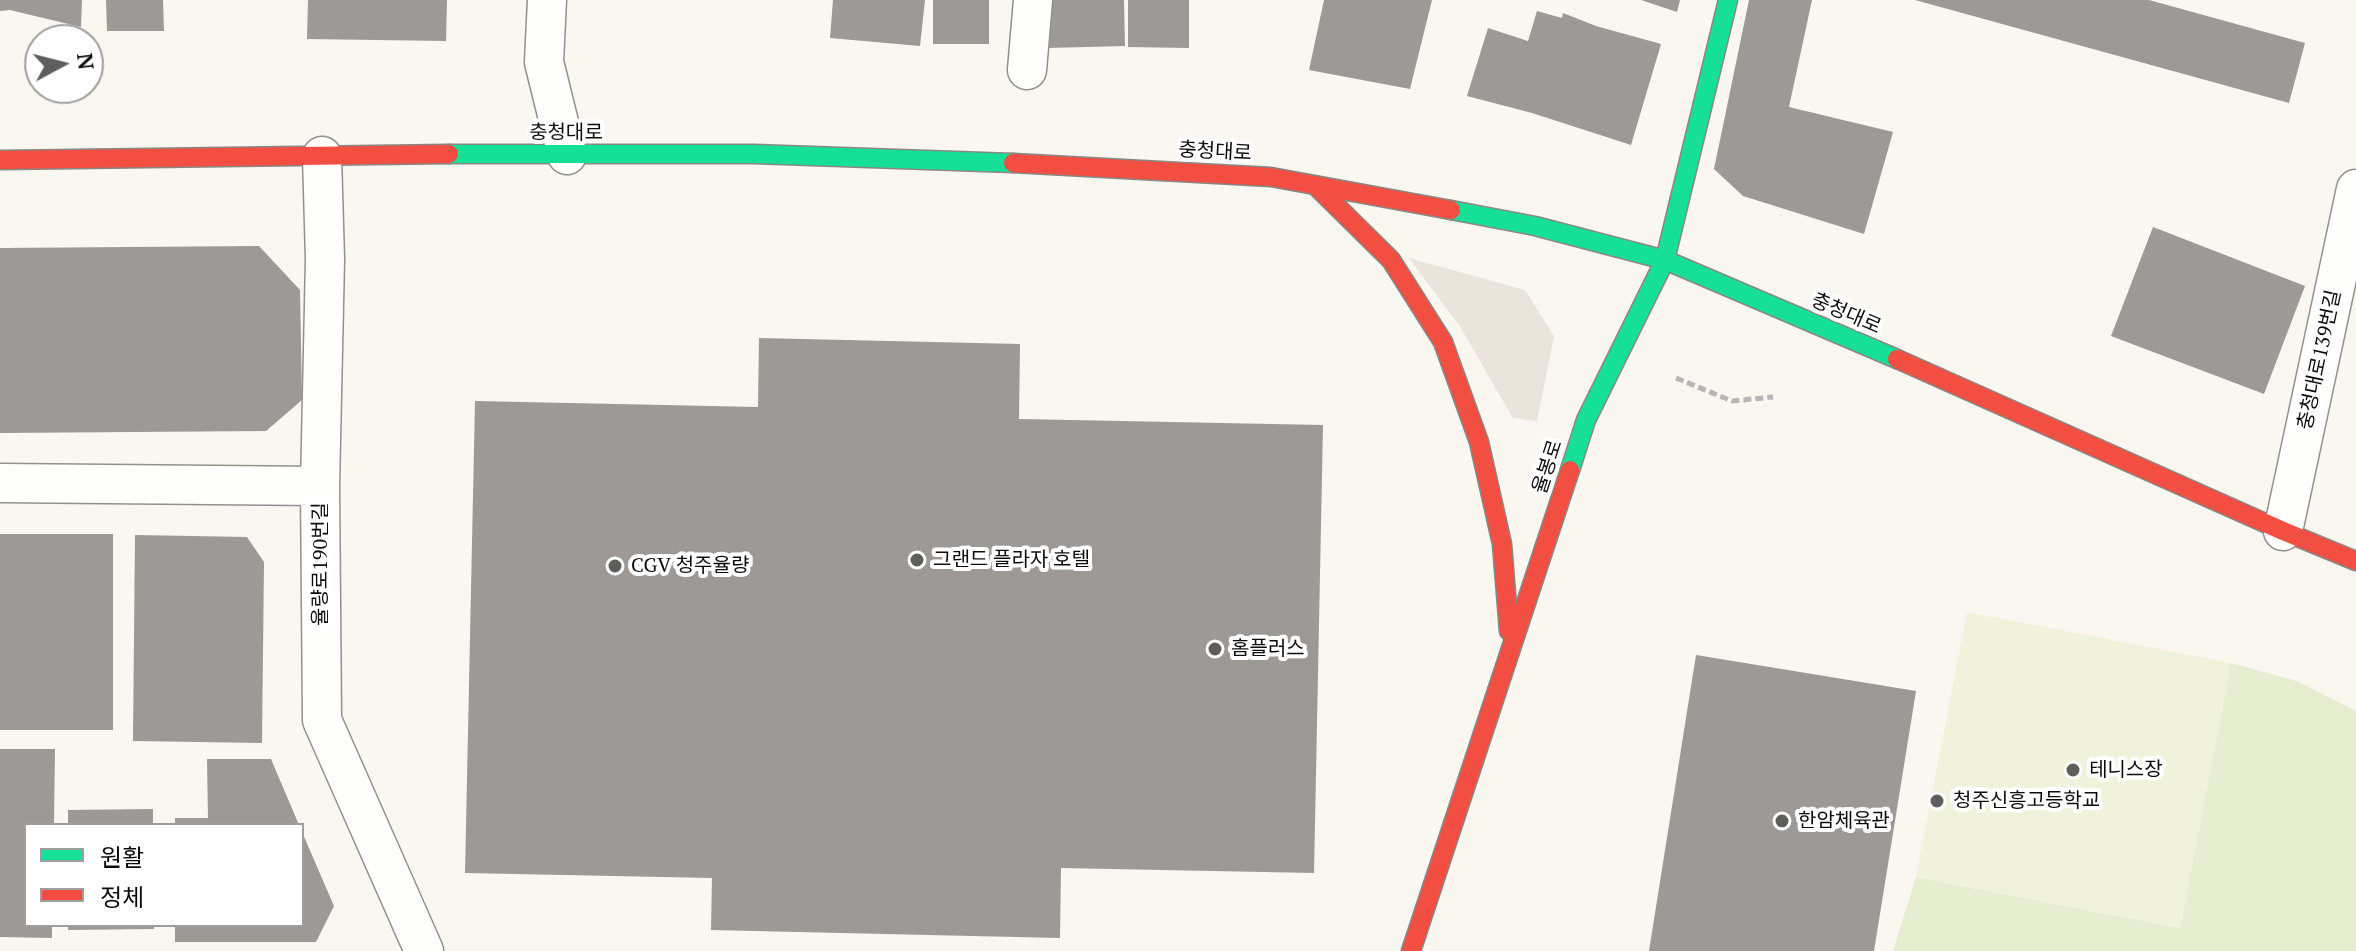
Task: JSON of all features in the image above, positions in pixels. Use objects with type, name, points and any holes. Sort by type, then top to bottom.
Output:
[{"type":"main road","name":"율봉로","points":[[1411,951],[1586,420],[1665,260],[1728,0]]},
{"type":"main road","name":"충청대로","points":[[0,160],[754,154],[1016,163],[1271,177],[1535,226],[1665,260],[2356,561]]},
{"type":"main road","points":[[1315,185],[1391,260],[1443,342],[1479,442],[1499,529],[1511,649]]},
{"type":"street","points":[[547,0],[544,62],[567,155]]},
{"type":"street","points":[[1027,70],[1033,0]]},
{"type":"street","name":"율량로190번길","points":[[322,156],[325,259],[320,486],[322,720],[424,951]]},
{"type":"street","name":"충청대로139번길","points":[[2283,531],[2356,189]]},
{"type":"street","points":[[0,483],[320,486]]},
{"type":"path","points":[[1676,378],[1732,401],[1773,397]]},
{"type":"green space","name":"테니스장","points":[[1967,612],[2231,663],[2180,928],[1916,877]]},
{"type":"green space","points":[[2231,663],[2297,681],[2356,711],[2356,951],[1893,951],[1916,877],[2180,928]]},
{"type":"shaded area","points":[[1409,258],[1525,290],[1554,336],[1537,421],[1513,418],[1459,325]]},
{"type":"building","points":[[0,0],[82,0],[81,24],[68,24],[10,10],[0,11]]},
{"type":"building","points":[[106,0],[163,0],[164,31],[107,31]]},
{"type":"building","points":[[308,0],[447,0],[446,41],[307,39]]},
{"type":"building","points":[[833,0],[925,0],[920,46],[830,38]]},
{"type":"building","points":[[933,0],[989,0],[989,44],[933,44]]},
{"type":"building","points":[[1046,0],[1124,0],[1125,46],[1047,48]]},
{"type":"building","points":[[1128,0],[1189,0],[1189,48],[1128,47]]},
{"type":"building","points":[[1324,0],[1432,0],[1410,89],[1309,70]]},
{"type":"building","points":[[1641,0],[1680,0],[1677,12]]},
{"type":"building","points":[[1749,0],[1812,0],[1789,107],[1893,132],[1864,234],[1743,196],[1714,169]]},
{"type":"building","points":[[1915,0],[2149,0],[2305,43],[2289,103]]},
{"type":"building","points":[[1537,11],[1562,18],[1563,13],[1596,26],[1661,44],[1631,145],[1467,96],[1488,28],[1528,41]]},
{"type":"building","points":[[2153,227],[2305,286],[2264,394],[2111,336]]},
{"type":"building","points":[[259,246],[300,290],[302,400],[266,431],[0,433],[0,248]]},
{"type":"building","points":[[759,338],[1020,344],[1019,419],[1323,425],[1314,873],[1061,868],[1060,938],[711,930],[712,878],[465,873],[475,401],[758,407]]},
{"type":"building","points":[[0,534],[113,534],[113,730],[0,730]]},
{"type":"building","points":[[135,535],[247,537],[264,562],[262,743],[133,741]]},
{"type":"building","name":"한암체육관","points":[[1696,655],[1916,691],[1874,951],[1649,951]]},
{"type":"building","points":[[0,749],[55,749],[54,823],[24,823],[24,927],[52,927],[52,938],[0,937]]},
{"type":"building","points":[[207,759],[271,759],[298,823],[175,823],[175,818],[208,818]]},
{"type":"building","points":[[153,809],[153,823],[68,823],[68,810]]},
{"type":"building","points":[[304,837],[334,906],[316,942],[175,942],[175,927],[304,927]]},
{"type":"building","points":[[68,927],[154,927],[154,929],[68,930]]},
{"type":"traffic: fast","points":[[1570,470],[1586,420],[1665,260],[1728,0]]},
{"type":"traffic: fast","points":[[449,154],[754,154],[1013,163]]},
{"type":"traffic: fast","points":[[1451,210],[1535,226],[1665,260],[1897,359]]},
{"type":"traffic: jam","points":[[0,160],[449,154]]},
{"type":"traffic: jam","points":[[1013,163],[1271,177],[1451,210]]},
{"type":"traffic: jam","points":[[1315,185],[1391,260],[1443,342],[1479,442],[1502,544],[1509,631]]},
{"type":"traffic: jam","points":[[1897,359],[2356,561]]},
{"type":"traffic: jam","points":[[1411,951],[1570,470]]},
{"type":"place","name":"그랜드 플라자 호텔","points":[[917,560]]},
{"type":"place","name":"CGV 청주율량","points":[[615,566]]},
{"type":"place","name":"홈플러스","points":[[1215,649]]},
{"type":"place","name":"테니스장","points":[[2073,770]]},
{"type":"place","name":"청주신흥고등학교","points":[[1937,801]]},
{"type":"place","name":"한암체육관","points":[[1782,821]]}]
